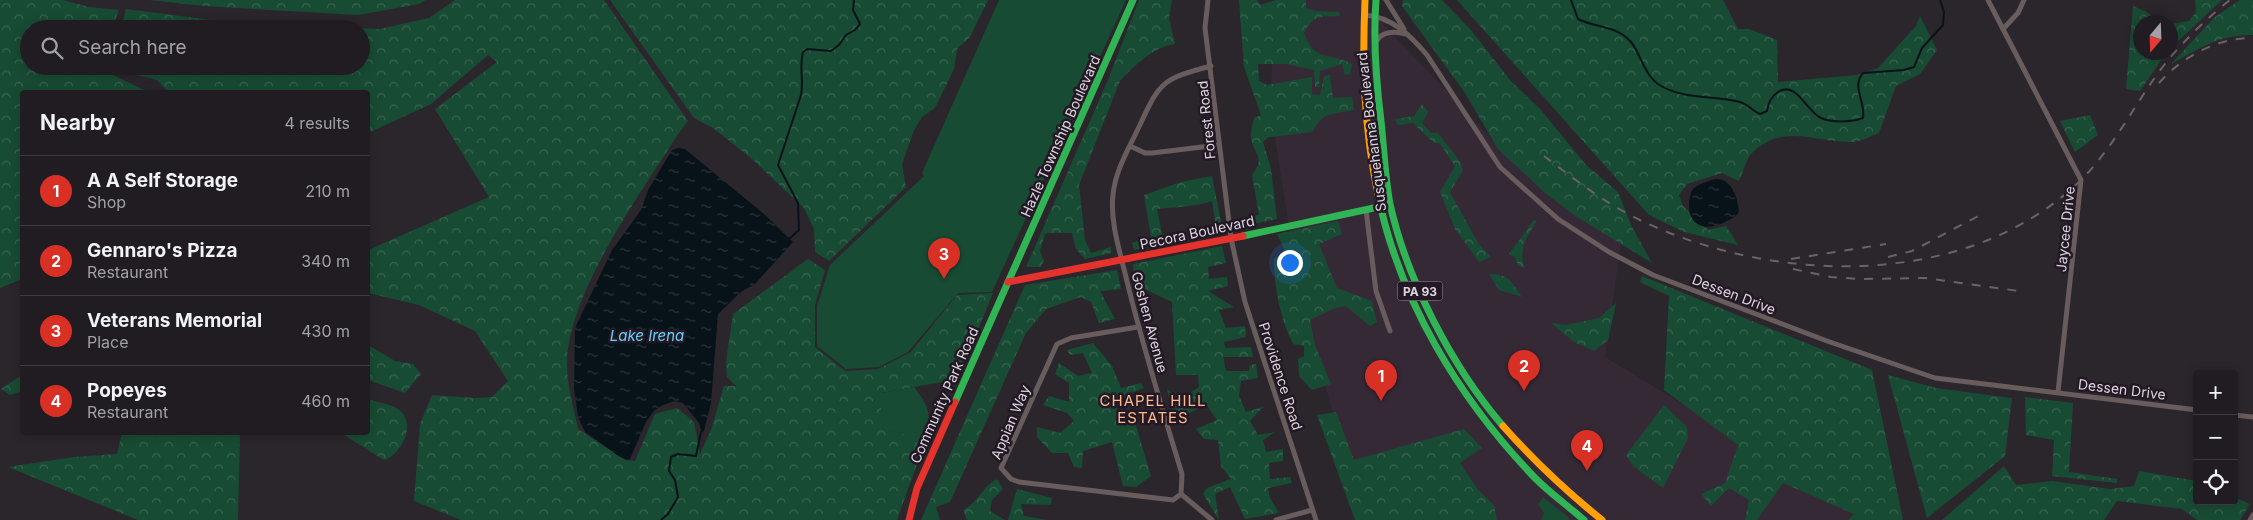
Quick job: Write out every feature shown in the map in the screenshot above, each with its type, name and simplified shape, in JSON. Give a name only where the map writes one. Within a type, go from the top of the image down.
[{"type":"main road","name":"Hazle Township Boulevard","points":[[1008,282],[1051,189],[1133,0]]},
{"type":"main road","name":"Susquehanna Boulevard","points":[[1366,0],[1363,88],[1381,206],[1397,262],[1434,344],[1462,391],[1501,441],[1533,477],[1584,520]]},
{"type":"main road","name":"Susquehanna Boulevard","points":[[1376,0],[1374,47],[1391,204],[1425,303],[1462,371],[1501,425],[1553,480],[1602,520]]},
{"type":"main road","name":"Pecora Boulevard","points":[[1008,282],[1122,261],[1391,204]]},
{"type":"main road","name":"Community Park Road","points":[[909,520],[917,488],[1008,282]]},
{"type":"street","name":"Forest Road","points":[[1208,0],[1205,28],[1231,238]]},
{"type":"street","points":[[1386,0],[1397,20],[1409,35]]},
{"type":"street","name":"Jaycee Drive","points":[[1988,0],[2081,180],[2058,392]]},
{"type":"street","points":[[2003,29],[2018,13],[2024,0]]},
{"type":"street","name":"Dessen Drive","points":[[1365,14],[1388,20],[1409,35],[1427,55],[1500,167],[1558,219],[1653,275],[1818,338],[1935,378],[2193,409]]},
{"type":"street","points":[[1374,47],[1378,38],[1384,34],[1394,31],[1409,35]]},
{"type":"street","name":"Goshen Avenue","points":[[1181,494],[1182,474],[1138,327],[1113,218],[1112,197],[1116,178],[1130,146],[1151,101],[1163,83],[1179,74],[1211,66]]},
{"type":"street","points":[[1130,146],[1145,153],[1152,153],[1219,145]]},
{"type":"street","points":[[1366,210],[1374,278],[1390,331]]},
{"type":"street","name":"Providence Road","points":[[1231,238],[1245,302],[1316,520]]},
{"type":"street","name":"Appian Way","points":[[1138,327],[1071,338],[1057,344],[1001,468],[1011,479],[1019,482],[1173,500],[1181,494]]},
{"type":"street","points":[[2238,415],[2253,417]]},
{"type":"street","points":[[1181,494],[1212,520]]},
{"type":"street","points":[[1276,520],[1312,510]]},
{"type":"street","points":[[2250,520],[2253,516]]},
{"type":"shaded area","points":[[1275,0],[1360,0],[1526,175],[1622,236],[1605,357],[1874,520],[1396,520],[1350,474],[1299,292],[1270,105]]},
{"type":"green space","points":[[0,0],[63,0],[89,7],[119,10],[115,20],[20,20],[20,75],[113,75],[144,90],[20,90],[20,280],[0,288]]},
{"type":"green space","points":[[149,0],[426,0],[419,4],[358,15],[204,6]]},
{"type":"green space","points":[[455,0],[604,0],[688,121],[645,185],[608,246],[579,308],[570,338],[567,373],[578,429],[626,460],[635,461],[655,414],[677,408],[694,422],[700,454],[711,430],[724,386],[736,386],[727,377],[726,362],[733,314],[808,259],[825,270],[815,305],[815,347],[845,371],[878,369],[911,352],[957,295],[993,293],[958,379],[881,393],[881,429],[926,439],[897,520],[461,520],[414,501],[420,424],[432,395],[475,398],[492,397],[508,381],[475,331],[419,305],[370,293],[370,249],[489,197],[435,109],[497,62],[488,55],[431,104],[370,132],[370,90],[166,90],[157,80],[137,75],[370,75],[370,29],[379,29],[429,18]]},
{"type":"green space","points":[[610,0],[988,0],[970,37],[957,49],[954,69],[935,108],[922,117],[914,130],[902,164],[906,187],[829,261],[815,252],[814,229],[804,208],[752,159],[713,128],[694,118]]},
{"type":"green space","points":[[999,0],[1126,0],[992,292],[958,293],[908,352],[879,367],[846,369],[817,346],[817,306],[830,265],[924,176],[922,173]]},
{"type":"green space","points":[[1139,0],[1172,0],[1169,18],[1175,44],[1152,53],[1138,63],[1120,81],[1079,185],[1085,240],[1091,253],[1111,247],[1111,253],[1085,259],[1076,249],[1072,233],[1048,233],[1045,234],[1040,251],[1044,261],[1040,267],[1026,267],[1108,80]]},
{"type":"green space","points":[[1239,0],[1257,0],[1260,5],[1276,0],[1306,0],[1306,8],[1316,11],[1339,12],[1340,16],[1323,17],[1311,22],[1304,33],[1308,42],[1318,53],[1352,64],[1350,74],[1345,75],[1342,64],[1320,71],[1319,87],[1315,87],[1314,70],[1286,64],[1258,64],[1259,81],[1267,85],[1312,77],[1312,94],[1320,95],[1324,76],[1330,75],[1333,98],[1352,97],[1354,110],[1335,113],[1325,117],[1320,120],[1313,132],[1269,137],[1263,142],[1271,169],[1277,219],[1244,226],[1240,219],[1259,215],[1252,175],[1259,160],[1252,143],[1251,131],[1254,118],[1261,115],[1244,67]]},
{"type":"green space","points":[[1403,0],[1442,0],[1471,30],[1510,80],[1541,110],[1586,165],[1618,192],[1632,227],[1652,263],[1574,215],[1544,192],[1498,149],[1465,93],[1402,6]]},
{"type":"green space","points":[[1457,0],[1723,0],[1738,29],[1749,29],[1777,40],[1778,82],[1857,75],[1878,68],[1916,26],[1920,16],[1937,50],[1920,74],[1896,86],[1879,133],[1854,142],[1801,136],[1776,138],[1764,144],[1750,155],[1739,181],[1722,173],[1687,184],[1679,195],[1683,206],[1708,230],[1726,226],[1738,245],[1684,232],[1649,215]]},
{"type":"green space","points":[[2195,0],[2222,0],[2178,41],[2178,23],[2189,21],[2196,12]]},
{"type":"green space","points":[[2240,0],[2253,0],[2253,35],[2241,35],[2220,40],[2200,48],[2171,64],[2175,60],[2178,60],[2178,57],[2215,17]]},
{"type":"green space","points":[[2133,6],[2151,15],[2133,15],[2133,60],[2161,60],[2140,91],[2126,89]]},
{"type":"green space","points":[[126,9],[211,20],[123,20]]},
{"type":"green space","points":[[1422,104],[1428,112],[1422,123],[1431,133],[1438,133],[1459,160],[1463,170],[1450,192],[1478,243],[1491,257],[1479,262],[1455,229],[1440,192],[1455,166],[1440,144],[1433,142],[1413,123],[1398,125],[1395,119],[1414,116]]},
{"type":"green space","points":[[2090,115],[2098,135],[2075,152],[2060,121]]},
{"type":"green space","points":[[1212,176],[1222,227],[1216,226],[1212,201],[1192,206],[1157,209],[1164,244],[1134,250],[1132,243],[1151,237],[1144,195],[1181,182]]},
{"type":"green space","points":[[1534,220],[1537,221],[1523,248],[1524,268],[1518,265],[1515,257],[1509,254]]},
{"type":"green space","points":[[1338,221],[1342,234],[1319,244],[1337,288],[1372,301],[1377,322],[1370,326],[1346,306],[1335,308],[1310,320],[1315,345],[1331,384],[1312,390],[1299,376],[1298,359],[1304,356],[1304,346],[1293,344],[1279,302],[1274,259],[1285,251],[1277,234]]},
{"type":"green space","points":[[1222,246],[1226,263],[1208,267],[1209,279],[1227,277],[1228,286],[1208,291],[1234,307],[1219,310],[1226,328],[1245,326],[1246,337],[1224,342],[1225,348],[1251,347],[1253,357],[1223,357],[1226,371],[1249,371],[1250,365],[1256,364],[1258,378],[1241,381],[1239,396],[1246,412],[1263,407],[1250,421],[1258,435],[1275,432],[1263,440],[1266,452],[1283,449],[1283,461],[1269,463],[1270,479],[1290,477],[1292,483],[1268,488],[1270,498],[1279,513],[1245,519],[1230,487],[1215,494],[1219,520],[1203,494],[1207,488],[1231,479],[1221,466],[1218,440],[1204,439],[1196,429],[1217,420],[1206,404],[1190,413],[1172,412],[1167,389],[1180,399],[1199,387],[1198,375],[1176,375],[1172,302],[1134,284],[1133,264]]},
{"type":"green space","points":[[1117,270],[1121,289],[1100,291],[1115,319],[1099,323],[1091,302],[1081,297],[1046,309],[1026,333],[950,502],[936,507],[940,520],[921,520],[1025,285]]},
{"type":"green space","points":[[1489,274],[1506,277],[1522,297],[1499,290]]},
{"type":"green space","points":[[1642,276],[1872,370],[1903,520],[1848,520],[1854,514],[1783,483],[1757,520],[1745,520],[1749,500],[1729,488],[1711,506],[1701,494],[1725,483],[1738,445],[1664,390],[1669,296],[1640,282]]},
{"type":"green space","points":[[1616,303],[1608,340],[1594,351],[1574,342],[1551,323],[1566,325],[1599,318]]},
{"type":"green space","points":[[1093,343],[1112,366],[1121,388],[1141,383],[1144,388],[1115,399],[1118,416],[1133,416],[1151,476],[1136,487],[1123,486],[1112,442],[1083,451],[1082,468],[1074,467],[1068,453],[1052,453],[1037,437],[1037,427],[1060,433],[1074,421],[1067,413],[1043,405],[1049,396],[1069,402],[1069,383],[1055,374],[1059,363],[1078,376],[1092,373],[1083,353],[1070,355],[1067,350]]},
{"type":"green space","points":[[370,346],[395,361],[413,364],[421,374],[405,393],[370,381]]},
{"type":"green space","points":[[1888,375],[1936,388],[2012,398],[2005,456],[1927,518]]},
{"type":"green space","points":[[20,376],[20,392],[10,395],[1,389]]},
{"type":"green space","points":[[914,387],[928,411],[926,439],[881,429],[881,393]]},
{"type":"green space","points":[[2025,397],[2073,403],[2069,472],[2117,479],[2117,483],[2052,476],[2054,440],[2026,435]]},
{"type":"green space","points":[[370,400],[395,407],[404,415],[407,422],[405,438],[401,445],[396,452],[384,460],[344,435],[370,435]]},
{"type":"green space","points":[[1664,405],[1687,427],[1688,438],[1663,488],[1634,467],[1626,455]]},
{"type":"green space","points":[[1336,412],[1354,460],[1464,429],[1482,448],[1460,463],[1479,491],[1494,505],[1497,520],[1355,520],[1317,415]]},
{"type":"green space","points":[[122,435],[240,435],[238,520],[138,520],[8,467],[74,457],[117,454]]},
{"type":"green space","points":[[2004,466],[2016,485],[2052,481],[2110,489],[2134,486],[2139,471],[2193,480],[2193,505],[2238,505],[2238,499],[2250,504],[2240,520],[2197,520],[2182,509],[2117,501],[2104,520],[1942,520]]},
{"type":"green space","points":[[997,479],[1003,489],[992,500],[990,511],[1005,520],[967,520],[963,510],[973,503]]},
{"type":"green space","points":[[1017,489],[1052,498],[1051,505],[1021,504],[1024,516],[1047,520],[1008,520]]},
{"type":"green space","points":[[1543,497],[1570,520],[1541,520],[1544,513],[1538,504]]},
{"type":"water","name":"Lake Irena","points":[[678,148],[685,149],[764,214],[793,242],[755,284],[741,292],[718,314],[711,403],[702,434],[699,423],[683,403],[675,401],[663,405],[654,411],[646,422],[630,459],[626,460],[585,432],[578,417],[574,389],[575,328],[612,250],[641,210],[648,190],[672,150]]},
{"type":"water","points":[[1715,179],[1730,185],[1737,201],[1739,212],[1734,217],[1716,226],[1699,225],[1691,217],[1689,211],[1690,196],[1695,187]]},
{"type":"waterway","points":[[789,239],[799,230],[798,203],[778,165],[801,95],[803,52],[807,49],[831,51],[839,45],[846,35],[855,30],[860,24],[853,10],[854,0]]},
{"type":"waterway","points":[[1571,0],[1578,19],[1619,32],[1625,36],[1631,42],[1651,77],[1661,86],[1680,93],[1740,102],[1760,114],[1767,111],[1773,96],[1784,89],[1790,90],[1796,93],[1816,115],[1831,121],[1863,118],[1863,106],[1858,83],[1863,73],[1904,70],[1914,67],[1922,48],[1943,25],[1944,12],[1940,0]]},
{"type":"waterway","points":[[661,520],[668,514],[678,497],[675,480],[669,471],[671,457],[678,454],[696,456],[701,432]]},
{"type":"railway","points":[[1544,156],[1627,214],[1693,241],[1750,257],[1809,265],[1869,266],[1927,258],[1983,242],[2035,216],[2081,180],[2116,137],[2168,60],[2198,28],[2230,0]]},
{"type":"railway","points":[[2159,83],[2178,65],[2202,50],[2227,41],[2253,38]]},
{"type":"railway","points":[[1888,257],[1912,251],[1984,213]]},
{"type":"railway","points":[[1791,259],[1886,244]]},
{"type":"railway","points":[[1793,269],[1831,277],[1860,279],[1925,278],[2019,291]]},
{"type":"traffic: fast","points":[[955,402],[1133,0]]},
{"type":"traffic: fast","points":[[1376,0],[1375,46],[1378,91],[1388,194],[1398,233],[1420,292],[1449,350],[1484,403],[1503,426]]},
{"type":"traffic: fast","points":[[1378,195],[1388,235],[1401,273],[1418,311],[1458,382],[1482,416],[1535,478],[1584,520]]},
{"type":"traffic: fast","points":[[1243,236],[1383,206]]},
{"type":"traffic: slow","points":[[1365,0],[1365,98],[1373,170],[1378,195]]},
{"type":"traffic: slow","points":[[1503,426],[1551,475],[1602,520]]},
{"type":"traffic: jam","points":[[1008,282],[1243,236]]},
{"type":"traffic: jam","points":[[909,520],[917,488],[955,402]]},
{"type":"place","name":"Veterans Memorial","points":[[944,279]]},
{"type":"place","name":"Gennaro's Pizza","points":[[1524,391]]},
{"type":"place","name":"A A Self Storage","points":[[1381,401]]},
{"type":"place","name":"Popeyes","points":[[1587,471]]},
{"type":"district","name":"CHAPEL HILL ESTATES","points":[[1153,408]]}]
